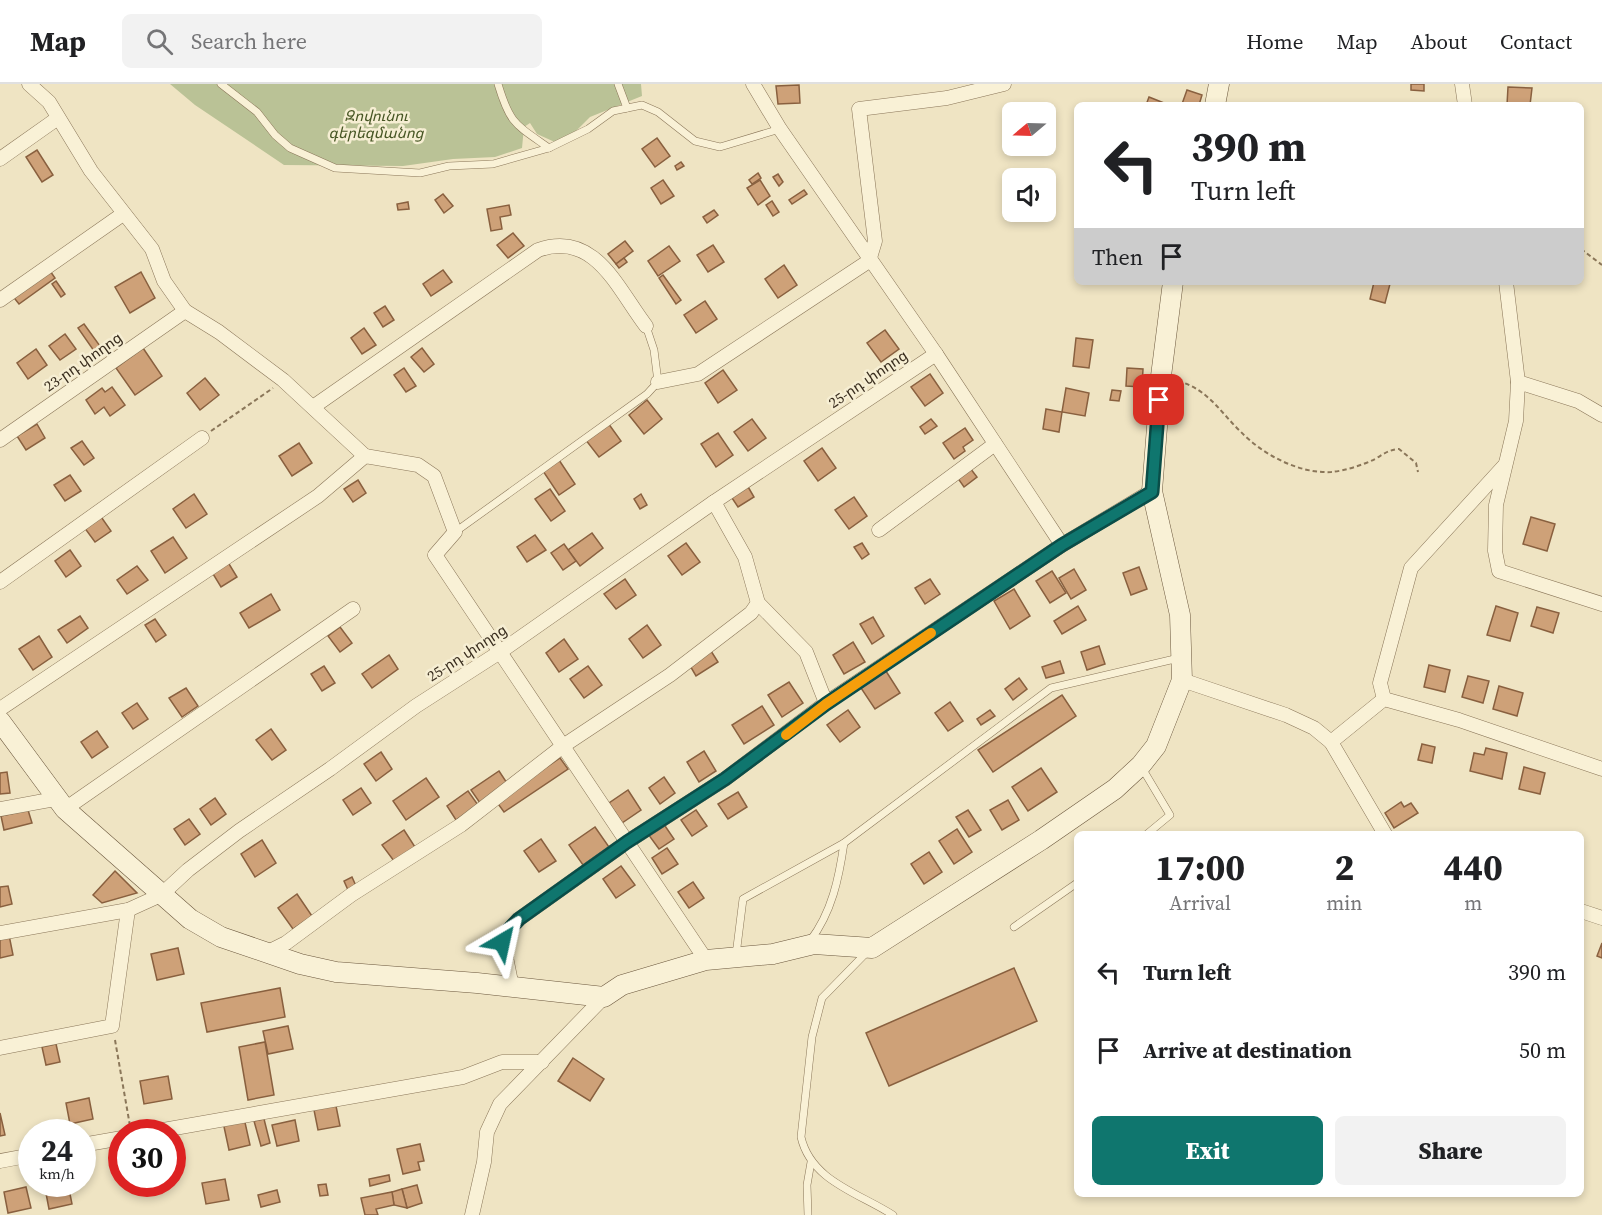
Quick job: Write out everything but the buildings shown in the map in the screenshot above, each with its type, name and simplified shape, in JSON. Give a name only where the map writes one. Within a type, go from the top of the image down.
[{"type":"street","points":[[29,84],[49,102],[91,171],[152,249],[164,281],[185,311],[219,332],[283,380],[364,456],[417,465],[435,476],[455,532],[435,555],[706,960]]},
{"type":"street","points":[[753,84],[780,129],[869,261],[936,354],[1062,545]]},
{"type":"street","points":[[658,382],[698,374],[869,261],[876,241],[859,109],[947,98],[1004,84]]},
{"type":"street","points":[[1216,102],[1219,84]]},
{"type":"street","points":[[1462,84],[1465,102]]},
{"type":"street","points":[[0,159],[58,118]]},
{"type":"street","points":[[0,300],[123,214]]},
{"type":"street","points":[[313,407],[538,250],[555,244],[578,248],[596,260],[615,280],[646,326]]},
{"type":"street","points":[[472,1215],[484,1162],[487,1132],[500,1104],[543,1062],[603,997],[622,985],[706,960],[773,954],[805,946],[873,948],[1041,840],[1115,789],[1141,765],[1156,746],[1182,680],[1180,615],[1152,492],[1161,376],[1173,285]]},
{"type":"street","points":[[1506,285],[1518,382],[1516,421],[1497,505],[1496,551],[1499,571],[1602,604]]},
{"type":"street","name":"23-րդ փողոց","points":[[0,440],[185,311]]},
{"type":"street","name":"25-րդ փողոց","points":[[0,933],[128,910],[161,895],[188,870],[266,811],[330,769],[416,706],[500,652],[714,502],[936,354]]},
{"type":"street","points":[[1518,382],[1578,401],[1602,415]]},
{"type":"street","points":[[0,582],[202,438]]},
{"type":"street","points":[[879,530],[995,444]]},
{"type":"street","points":[[0,709],[318,496],[364,456]]},
{"type":"street","points":[[1384,699],[1380,683],[1410,568],[1505,465]]},
{"type":"street","points":[[512,987],[502,937],[519,919],[627,842],[725,779],[826,704],[1062,545],[1152,492]]},
{"type":"street","points":[[714,502],[745,557],[758,603],[806,652],[826,704]]},
{"type":"street","points":[[266,953],[286,943],[351,896],[461,825],[563,746],[670,675],[751,613],[758,603]]},
{"type":"street","points":[[0,809],[60,804],[353,609]]},
{"type":"street","points":[[1182,680],[1286,715],[1314,728],[1331,742],[1383,831]]},
{"type":"street","points":[[1331,742],[1384,699]]},
{"type":"street","points":[[1384,699],[1459,720],[1602,769]]},
{"type":"street","points":[[0,721],[60,804],[190,919],[221,937],[266,953],[336,972],[603,997]]},
{"type":"street","points":[[0,1048],[112,1026],[128,910]]},
{"type":"street","points":[[1584,912],[1602,918]]},
{"type":"street","points":[[186,1126],[463,1077],[502,1062],[543,1062]]},
{"type":"street","points":[[0,1161],[18,1158]]},
{"type":"lane","points":[[221,84],[257,112],[275,135],[290,148],[335,168],[420,173],[449,166],[493,164],[549,148],[588,129],[614,111],[642,105],[658,112],[695,141],[720,147],[780,129]]},
{"type":"lane","points":[[498,84],[507,114],[512,121],[549,148]]},
{"type":"lane","points":[[618,84],[627,108]]},
{"type":"lane","points":[[455,532],[647,394],[658,382],[654,350],[646,326]]},
{"type":"lane","points":[[735,957],[743,899],[844,843],[1052,688],[1182,658]]},
{"type":"lane","points":[[1141,765],[1170,815],[1151,831]]},
{"type":"lane","points":[[805,946],[823,923],[839,879],[844,843]]},
{"type":"lane","points":[[1014,927],[1074,885]]},
{"type":"lane","points":[[873,948],[822,998],[812,1037],[803,1102],[801,1137],[804,1151],[821,1174],[893,1215]]},
{"type":"lane","points":[[808,1215],[807,1185],[811,1162]]},
{"type":"path","points":[[1584,251],[1602,265]]},
{"type":"path","points":[[1161,376],[1199,389],[1220,407],[1241,433],[1262,450],[1298,468],[1330,472],[1373,460],[1388,450],[1399,449],[1416,463],[1418,472]]},
{"type":"path","points":[[202,438],[283,380]]},
{"type":"path","points":[[112,1026],[129,1119]]},
{"type":"green space","name":"Զովունու գերեզմանոց","points":[[170,84],[641,84],[642,96],[590,117],[572,135],[557,143],[537,134],[530,123],[524,127],[522,148],[495,157],[453,159],[403,166],[284,165],[195,105]]},
{"type":"slow traffic","points":[[786,735],[826,704],[931,633]]},
{"type":"route","points":[[502,942],[502,937],[519,919],[627,842],[725,779],[826,704],[1062,545],[1152,492],[1159,400]]}]
